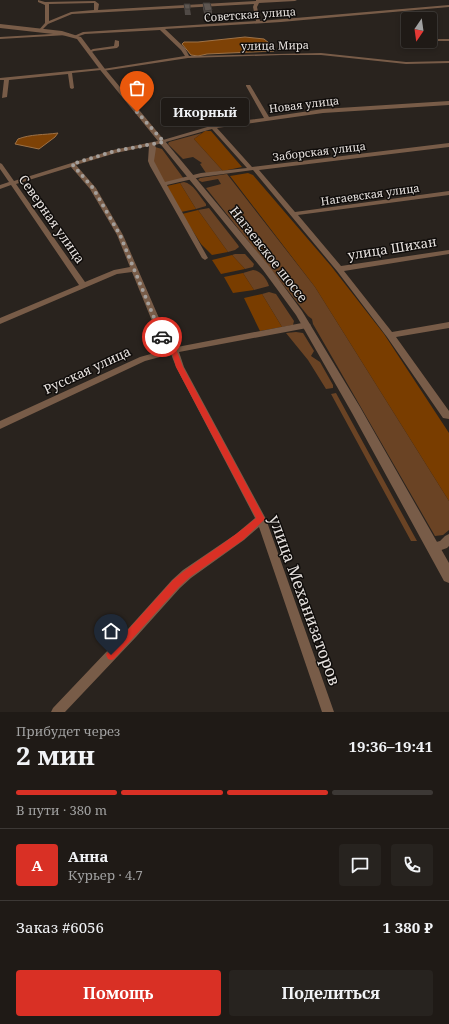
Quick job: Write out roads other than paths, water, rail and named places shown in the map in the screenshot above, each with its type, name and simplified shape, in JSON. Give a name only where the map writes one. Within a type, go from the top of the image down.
[{"type":"street","points":[[40,31],[48,23],[71,13],[295,0]]},
{"type":"street","points":[[39,1],[46,3],[95,2],[97,4],[96,11]]},
{"type":"street","points":[[258,1],[255,7],[258,22]]},
{"type":"street","points":[[46,3],[48,4],[48,23]]},
{"type":"street","name":"Советская улица","points":[[76,36],[85,33],[258,22],[449,6]]},
{"type":"street","points":[[0,26],[76,36]]},
{"type":"street","points":[[161,28],[183,49],[188,58]]},
{"type":"street","points":[[18,37],[23,29]]},
{"type":"street","points":[[0,38],[67,34]]},
{"type":"street","name":"Нагаевское шоссе","points":[[76,36],[102,70],[164,142],[266,268],[306,325],[449,576]]},
{"type":"street","points":[[437,40],[449,40]]},
{"type":"street","points":[[89,52],[93,50],[115,48],[117,46],[117,41]]},
{"type":"street","name":"улица Мира","points":[[0,79],[102,70],[188,58],[299,54],[326,55],[406,64],[449,62]]},
{"type":"street","points":[[70,73],[72,88]]},
{"type":"street","points":[[4,97],[7,78]]},
{"type":"street","points":[[248,86],[267,118]]},
{"type":"street","name":"Новая улица","points":[[0,188],[115,151],[164,142],[213,127],[267,118],[337,110],[449,103]]},
{"type":"street","points":[[213,127],[294,214],[339,268],[390,335],[446,415],[449,415]]},
{"type":"street","points":[[151,144],[153,148],[151,161],[205,258]]},
{"type":"street","name":"Заборская улица","points":[[163,184],[201,175],[449,145]]},
{"type":"street","name":"улица Механизаторов","points":[[72,164],[93,188],[120,235],[163,338],[172,351],[261,519],[328,712]]},
{"type":"street","name":"Северная улица","points":[[0,165],[84,286]]},
{"type":"street","name":"Нагаевская улица","points":[[294,214],[449,193]]},
{"type":"street","name":"улица Шихан","points":[[339,268],[449,252]]},
{"type":"street","points":[[0,321],[116,272],[134,269]]},
{"type":"street","name":"Русская улица","points":[[0,425],[143,359],[172,351],[306,325]]},
{"type":"street","points":[[390,335],[449,326]]},
{"type":"street","points":[[57,712],[176,584],[187,574],[240,537],[261,519]]},
{"type":"street","points":[[433,548],[443,545],[449,539]]},
{"type":"place","name":"Икорный","points":[[137,112]]}]
